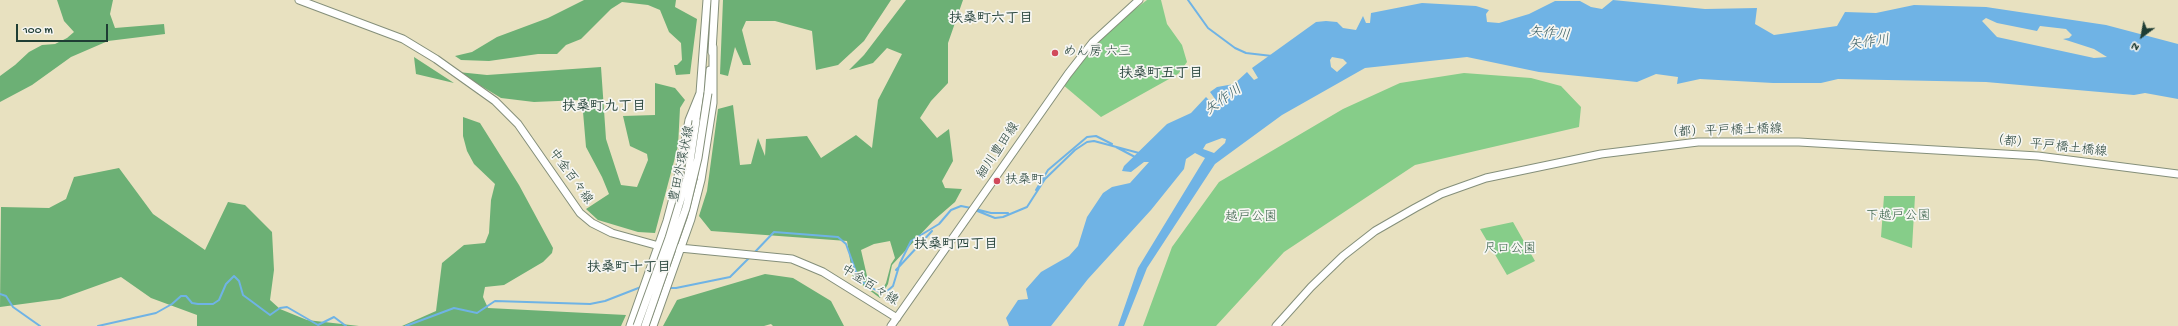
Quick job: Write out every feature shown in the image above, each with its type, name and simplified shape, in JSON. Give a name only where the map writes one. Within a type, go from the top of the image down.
[{"type":"street","name":"中金百々線","points":[[299,0],[403,39],[436,59],[507,111],[518,124],[580,213],[592,223],[612,233],[659,246],[792,259],[823,272],[897,318]]},
{"type":"street","name":"豊田外環状線","points":[[645,326],[686,208],[698,158],[704,93],[707,0]]},
{"type":"street","name":"豊田外環状線","points":[[637,326],[670,238],[688,175],[696,120],[704,93],[713,47],[715,0]]},
{"type":"street","name":"細川豊田線","points":[[891,326],[1072,68],[1094,42],[1139,0]]},
{"type":"street","points":[[653,326],[682,249],[701,180],[709,135],[714,75],[713,47]]},
{"type":"street","points":[[630,326],[659,246],[676,187],[689,120],[704,93]]},
{"type":"street","name":"（都）平戸橋土橋線","points":[[1276,326],[1311,287],[1343,256],[1375,231],[1422,204],[1441,194],[1486,178],[1601,154],[1698,142],[1799,142],[2038,156],[2178,174]]},
{"type":"green space","points":[[57,0],[113,0],[110,14],[115,28],[164,24],[165,34],[108,41],[71,57],[32,85],[0,102],[0,76],[29,52],[42,45],[55,44],[67,38],[74,32],[64,21]]},
{"type":"green space","points":[[584,0],[676,0],[675,7],[697,19],[690,74],[676,75],[674,65],[677,65],[682,60],[681,43],[669,32],[660,10],[648,5],[622,2],[611,9],[581,39],[566,45],[557,54],[538,54],[489,61],[461,60],[455,56],[472,52],[497,37],[548,18]]},
{"type":"green space","points":[[723,0],[891,0],[864,41],[838,65],[816,70],[812,31],[775,21],[746,21],[742,30],[751,65],[743,65],[735,47],[728,76],[720,74]]},
{"type":"green space","points":[[906,0],[963,0],[948,43],[948,83],[931,101],[920,118],[937,138],[949,129],[953,161],[942,181],[945,188],[962,189],[955,202],[933,221],[892,265],[888,284],[880,298],[853,278],[847,241],[711,231],[699,216],[707,191],[718,109],[733,105],[740,165],[751,164],[758,138],[765,156],[766,139],[807,136],[821,158],[856,135],[872,148],[878,100],[902,54],[887,48],[873,63],[849,70],[864,55]],"holes":[[[890,241],[895,258],[891,264],[886,283],[879,295],[870,289],[861,250],[874,244]]]},
{"type":"green space","points":[[1147,0],[1161,0],[1167,24],[1182,45],[1187,62],[1178,74],[1101,117],[1062,84],[1096,44],[1127,15]]},
{"type":"green space","points":[[414,57],[454,83],[416,74]]},
{"type":"green space","points":[[601,67],[606,139],[621,185],[637,187],[648,160],[647,154],[630,146],[623,116],[655,115],[655,83],[675,88],[685,100],[680,108],[678,146],[655,233],[638,232],[598,220],[586,209],[609,194],[586,147],[582,100],[534,102],[501,98],[458,72],[487,75]]},
{"type":"green space","name":"越戸公園","points":[[1464,73],[1531,78],[1561,86],[1581,107],[1579,127],[1415,165],[1284,252],[1216,326],[1143,326],[1172,247],[1219,182],[1343,109],[1400,83]]},
{"type":"green space","points":[[463,117],[480,123],[519,185],[553,248],[552,253],[543,262],[504,285],[485,287],[483,297],[488,308],[626,315],[621,326],[402,326],[436,311],[442,263],[464,245],[485,243],[489,233],[491,200],[495,184],[474,164],[467,151],[463,136]]},
{"type":"green space","points":[[119,168],[153,214],[205,250],[228,202],[245,205],[272,232],[274,270],[270,300],[280,309],[307,320],[359,326],[197,326],[197,315],[151,298],[121,277],[60,299],[0,307],[1,207],[49,208],[66,199],[74,177]]},
{"type":"green space","name":"下越戸公園","points":[[1884,196],[1915,196],[1912,248],[1881,237]]},
{"type":"green space","name":"尺口公園","points":[[1513,222],[1535,261],[1507,275],[1480,229]]},
{"type":"green space","points":[[765,274],[793,278],[831,301],[844,326],[773,326],[771,324],[764,326],[663,326],[677,300]]},
{"type":"water","name":"矢作川","points":[[1613,0],[1705,9],[1757,8],[1755,24],[1774,35],[1837,26],[1845,12],[1876,13],[1914,5],[1986,7],[2106,25],[2178,44],[2178,99],[2145,93],[2134,95],[1986,82],[1838,79],[1821,83],[1773,83],[1700,79],[1677,84],[1678,77],[1656,74],[1637,82],[1539,72],[1467,57],[1365,68],[1282,115],[1215,164],[1147,268],[1124,326],[1118,326],[1138,268],[1205,158],[1195,153],[1186,159],[1184,169],[1151,210],[1088,279],[1051,326],[1009,326],[1006,318],[1018,300],[1028,299],[1026,289],[1041,272],[1069,256],[1078,246],[1087,217],[1103,193],[1112,187],[1130,183],[1149,162],[1144,162],[1131,172],[1122,171],[1124,166],[1167,124],[1191,113],[1206,97],[1215,106],[1218,103],[1210,92],[1217,87],[1234,84],[1247,72],[1254,80],[1258,78],[1252,68],[1316,22],[1337,22],[1343,28],[1356,30],[1363,16],[1366,23],[1370,23],[1371,13],[1422,3],[1476,6],[1489,10],[1486,14],[1487,22],[1499,23],[1529,14],[1555,1],[1580,1],[1591,7],[1602,9]],"holes":[[[1986,18],[1997,23],[2037,31],[2040,26],[2066,29],[2072,35],[2069,38],[2063,39],[2094,49],[2107,57],[2094,58],[1997,37],[1982,21]],[[1332,57],[1343,59],[1347,63],[1337,72],[1331,67],[1330,60]],[[1222,138],[1226,139],[1225,143],[1214,153],[1203,149],[1206,144]]]},
{"type":"waterway","points":[[1188,0],[1208,28],[1235,48],[1246,53],[1272,56]]},
{"type":"waterway","points":[[1036,190],[1048,170],[1087,137],[1096,136],[1112,144]]},
{"type":"waterway","points":[[975,210],[995,218],[1003,217],[1027,207],[1045,179],[1075,150],[1087,142],[1094,141],[1139,153]]},
{"type":"waterway","points":[[1116,147],[1135,157]]},
{"type":"waterway","points":[[754,253],[774,232],[838,237],[846,244],[859,280],[881,293],[886,292],[893,286],[900,263],[911,241],[939,224],[951,210],[961,206],[971,208]]},
{"type":"waterway","points":[[975,209],[991,213],[1008,213]]},
{"type":"waterway","points":[[896,270],[932,231]]},
{"type":"waterway","points":[[659,288],[676,288],[730,277],[750,257]]},
{"type":"waterway","points":[[98,326],[156,313],[172,304],[181,296],[186,296],[192,303],[213,304],[219,300],[226,284],[234,276],[239,281],[243,295],[270,315],[280,308],[287,307],[318,325],[334,317],[346,326]]},
{"type":"waterway","points":[[406,326],[454,308],[477,313],[495,301],[590,304],[605,301],[641,287]]},
{"type":"waterway","points":[[0,294],[6,296],[13,307],[40,326]]},
{"type":"place","name":"めん房 六三","points":[[1055,53]]},
{"type":"place","name":"扶桑町","points":[[997,181]]},
{"type":"district","name":"扶桑町六丁目","points":[[991,20]]},
{"type":"district","name":"扶桑町五丁目","points":[[1161,75]]},
{"type":"district","name":"扶桑町九丁目","points":[[604,108]]},
{"type":"district","name":"扶桑町四丁目","points":[[956,246]]},
{"type":"district","name":"扶桑町十丁目","points":[[629,269]]}]
